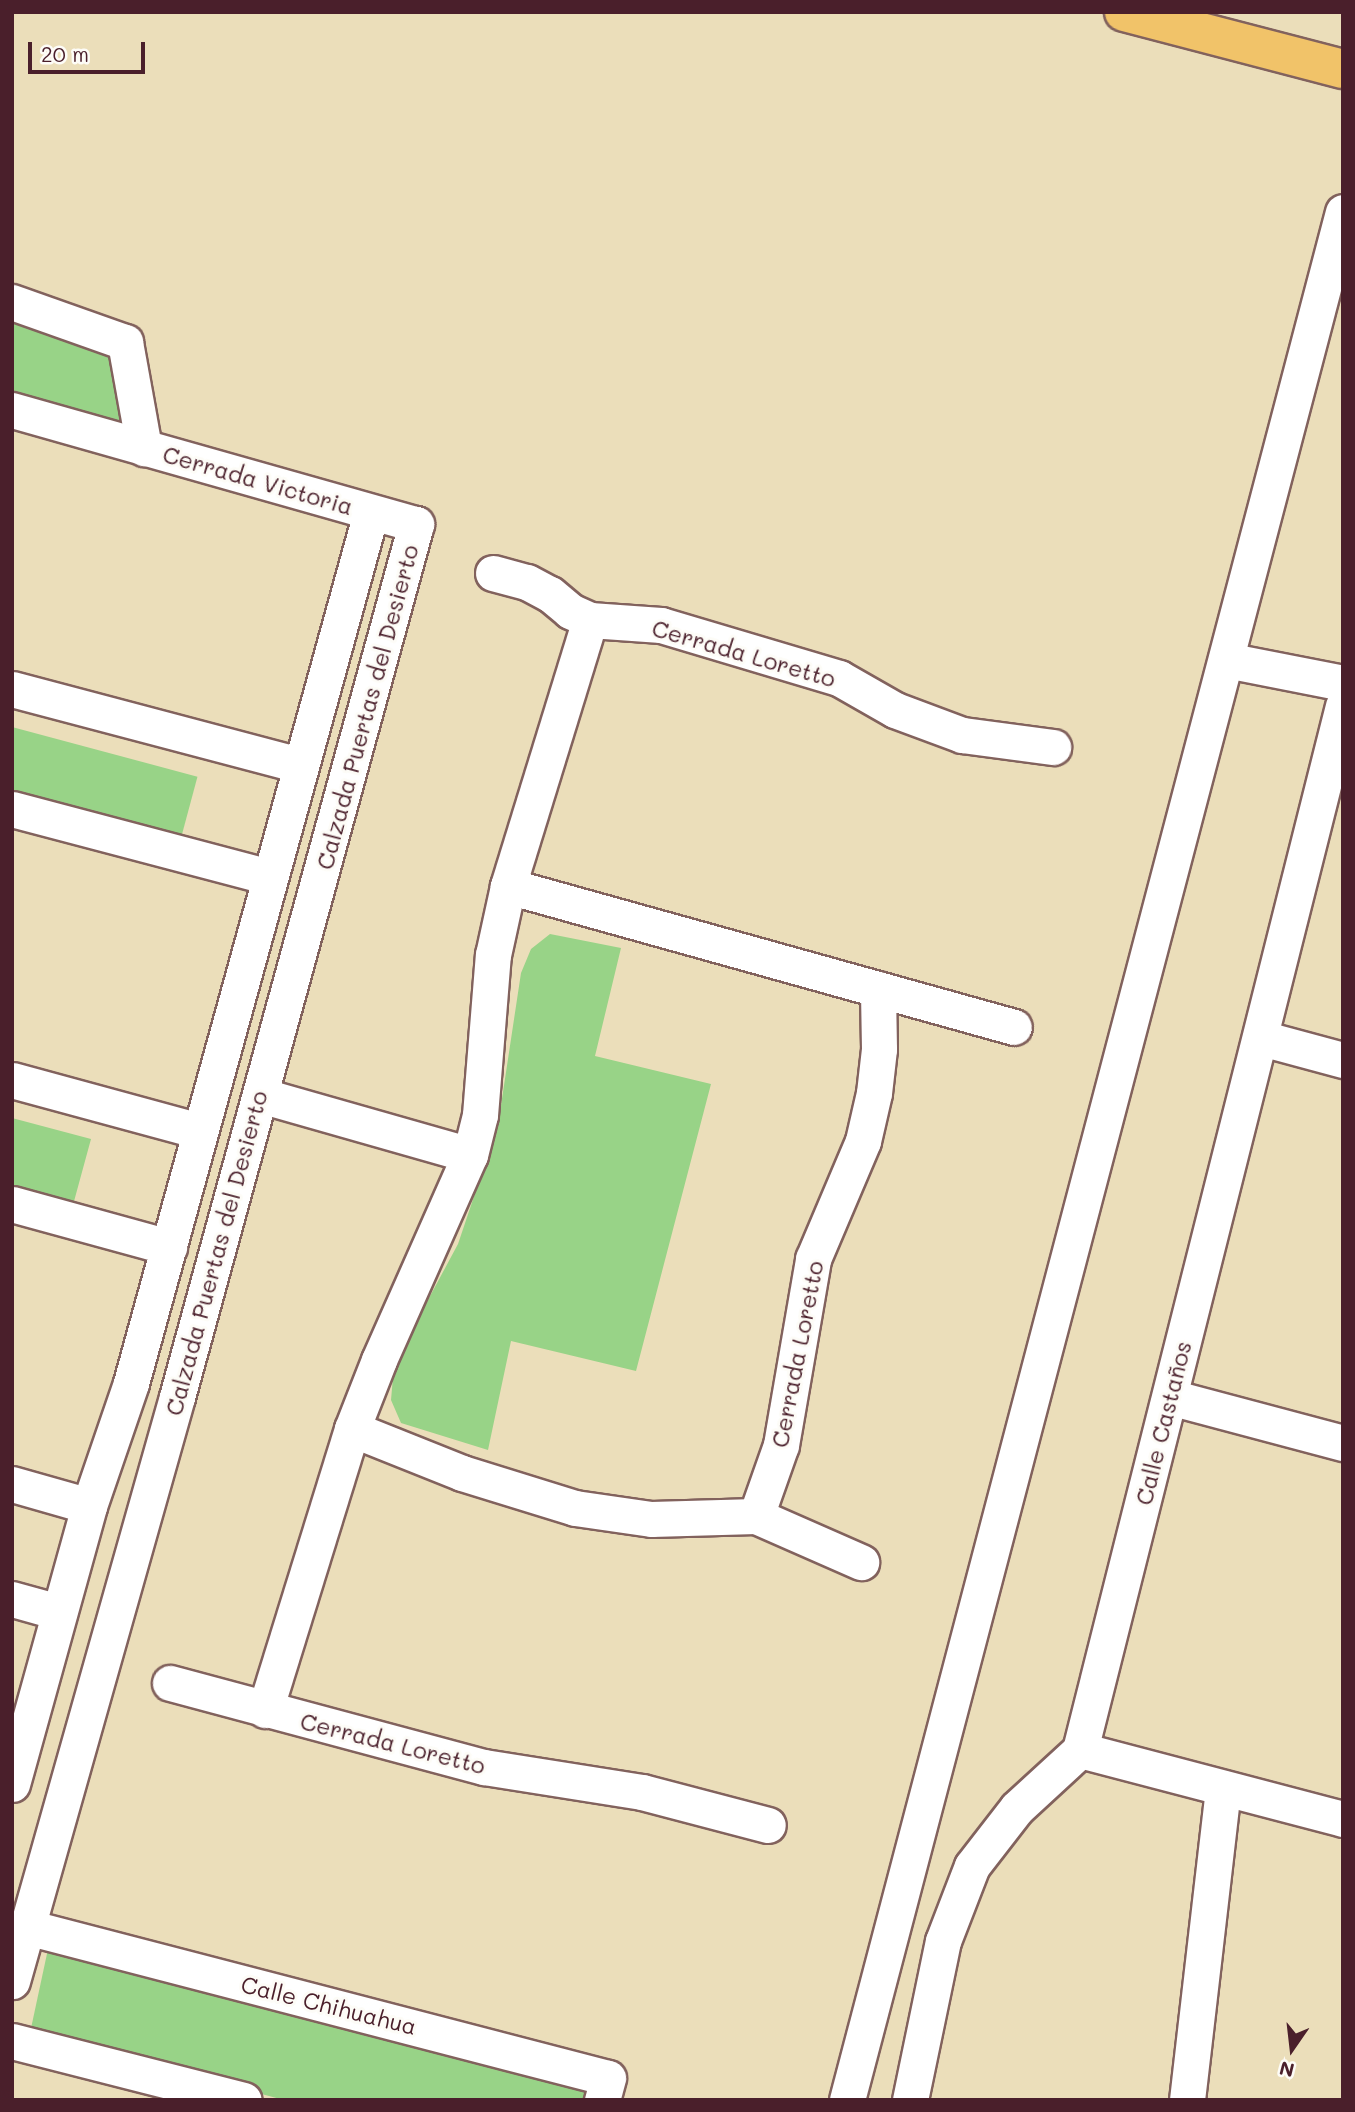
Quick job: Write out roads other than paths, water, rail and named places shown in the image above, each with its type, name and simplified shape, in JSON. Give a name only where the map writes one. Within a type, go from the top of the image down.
[{"type":"highway","points":[[1124,12],[1343,69]]},
{"type":"street","points":[[847,2100],[1226,660],[1329,318],[1343,212]]},
{"type":"street","name":"Cerrada Victoria","points":[[12,302],[125,342],[144,448]]},
{"type":"street","name":"Cerrada Victoria","points":[[12,410],[416,524]]},
{"type":"street","name":"Calzada Puertas del Desierto","points":[[12,1784],[89,1506],[131,1383],[299,765],[371,512]]},
{"type":"street","name":"Calzada Puertas del Desierto","points":[[12,1981],[281,1022],[416,524]]},
{"type":"street","name":"Cerrada Loretto","points":[[493,573],[527,582],[550,594],[570,611],[590,620],[661,625],[839,678],[895,710],[962,735],[1054,747]]},
{"type":"street","points":[[265,1710],[352,1429],[379,1360],[470,1155],[480,1115],[493,955],[508,886],[590,620]]},
{"type":"street","points":[[1226,660],[1343,683]]},
{"type":"street","points":[[330,661],[377,673]]},
{"type":"street","points":[[12,689],[299,765]]},
{"type":"street","name":"Calle Castaños","points":[[1080,1750],[1343,706]]},
{"type":"street","points":[[12,809],[269,877]]},
{"type":"street","points":[[508,886],[1014,1027]]},
{"type":"street","name":"Cerrada Loretto","points":[[756,1517],[781,1445],[813,1259],[863,1141],[874,1093],[879,1049],[878,989]]},
{"type":"street","points":[[233,1009],[281,1022]]},
{"type":"street","points":[[1261,1038],[1343,1060]]},
{"type":"street","points":[[12,1080],[200,1131]]},
{"type":"street","points":[[260,1095],[470,1155]]},
{"type":"street","points":[[12,1204],[169,1247]]},
{"type":"street","points":[[131,1383],[177,1397]]},
{"type":"street","points":[[1170,1397],[1343,1443]]},
{"type":"street","points":[[352,1429],[462,1473],[575,1508],[651,1519],[756,1517],[861,1562]]},
{"type":"street","points":[[12,1484],[89,1506]]},
{"type":"street","points":[[12,1599],[59,1612]]},
{"type":"street","name":"Cerrada Loretto","points":[[170,1683],[484,1767],[642,1792],[768,1825]]},
{"type":"street","points":[[25,1737],[76,1752]]},
{"type":"street","points":[[910,2100],[943,1941],[972,1867],[1017,1808],[1080,1750],[1343,1819]]},
{"type":"street","points":[[1187,2100],[1223,1788]]},
{"type":"street","name":"Calle Chihuahua","points":[[27,1927],[608,2078],[602,2100]]},
{"type":"street","points":[[12,2041],[244,2100]]}]
